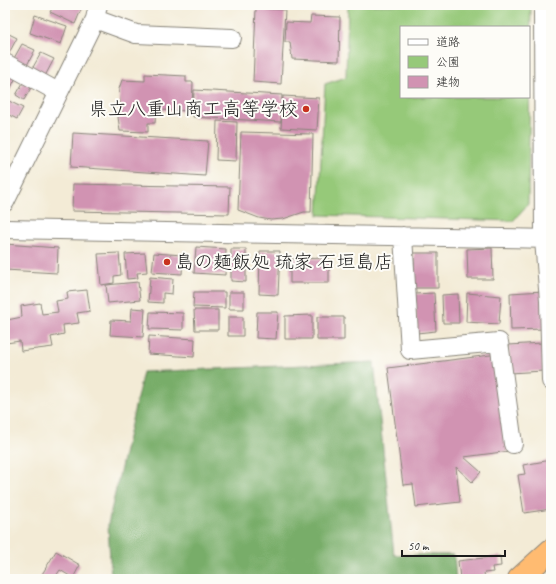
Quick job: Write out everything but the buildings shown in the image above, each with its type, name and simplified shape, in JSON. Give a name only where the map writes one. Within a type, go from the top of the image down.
[{"type":"highway","points":[[519,579],[551,550]]},
{"type":"street","points":[[543,5],[551,381]]},
{"type":"street","points":[[5,202],[96,12],[136,34],[232,38]]},
{"type":"street","points":[[5,63],[58,92]]},
{"type":"street","points":[[5,229],[93,232],[403,236],[548,240]]},
{"type":"street","points":[[403,236],[410,350],[499,342],[513,444]]},
{"type":"green space","points":[[348,5],[531,5],[530,71],[530,26],[400,26],[400,98],[530,98],[528,204],[513,221],[318,215],[325,84],[346,77]]},
{"type":"green space","points":[[374,362],[394,555],[454,555],[456,579],[347,579],[343,576],[337,579],[111,579],[108,524],[143,372]]},
{"type":"place","name":"県立八重山商工高等学校","points":[[306,109]]},
{"type":"place","name":"島の麺飯処 琉家 石垣島店","points":[[167,262]]}]
